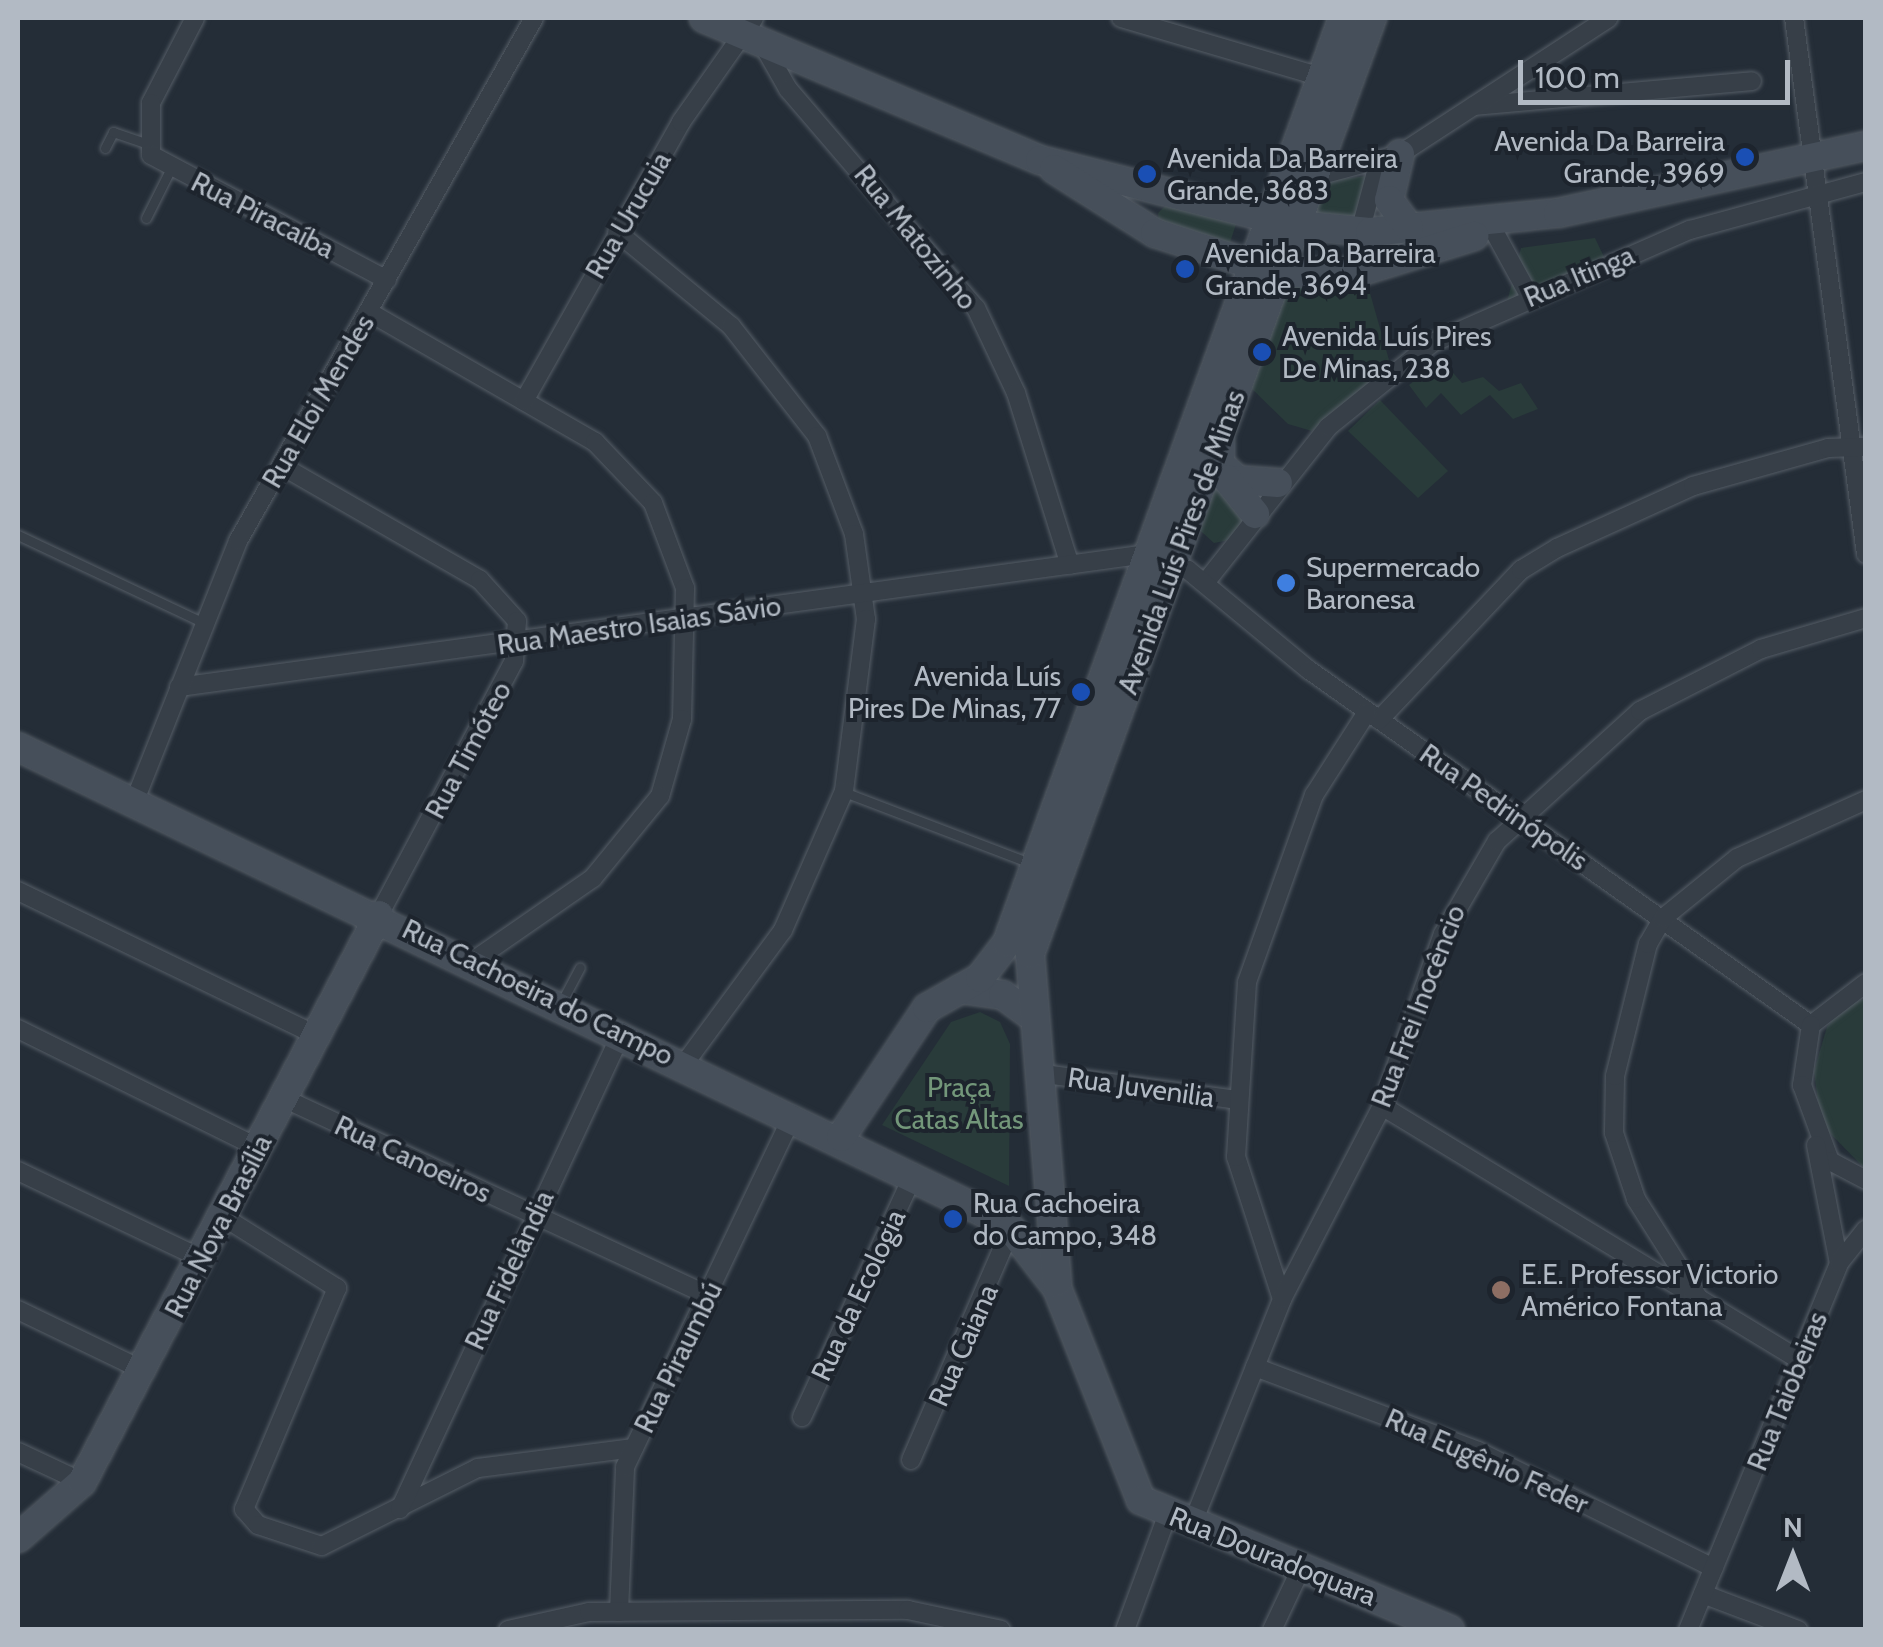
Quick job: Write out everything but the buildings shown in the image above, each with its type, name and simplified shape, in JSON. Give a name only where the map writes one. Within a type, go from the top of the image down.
[{"type":"main road","points":[[704,18],[753,32],[1040,160],[1154,233],[1265,270],[1339,276],[1558,213],[1866,146]]},
{"type":"main road","name":"Avenida Luís Pires de Minas","points":[[1029,1014],[1030,954],[1157,570],[1282,222],[1321,77],[1343,18]]},
{"type":"main road","name":"Avenida Luís Pires de Minas","points":[[1282,222],[1314,176],[1372,18]]},
{"type":"main road","points":[[1040,160],[1282,222],[1360,232],[1558,213]]},
{"type":"main road","points":[[1390,160],[1389,200],[1408,228]]},
{"type":"main road","points":[[1154,233],[1156,203],[1177,194]]},
{"type":"main road","points":[[1339,276],[1360,259],[1360,232]]},
{"type":"main road","name":"Avenida Luís Pires de Minas","points":[[960,989],[1001,956],[1157,570],[1206,475],[1221,435],[1265,270]]},
{"type":"main road","points":[[1221,435],[1220,464],[1238,480],[1278,483]]},
{"type":"main road","points":[[1206,475],[1234,484],[1255,514]]},
{"type":"main road","name":"Rua Cachoeira do Campo","points":[[18,747],[380,915],[841,1137],[1011,1230]]},
{"type":"main road","name":"Rua Nova Brasília","points":[[25,1532],[82,1482],[145,1371],[380,915]]},
{"type":"main road","points":[[841,1137],[927,1008],[960,989],[1003,995],[1029,1014],[1045,1074],[1046,1200],[1011,1230]]},
{"type":"main road","name":"Rua Douradoquara","points":[[1046,1200],[1057,1288],[1135,1490],[1180,1518],[1303,1564],[1401,1620],[1450,1630]]},
{"type":"main road","name":"Rua Douradoquara","points":[[1011,1230],[1057,1288]]},
{"type":"street","points":[[145,143],[151,103],[196,18]]},
{"type":"street","name":"Rua Eloi Mendes","points":[[135,800],[204,623],[282,466],[534,18]]},
{"type":"street","points":[[1120,18],[1321,77]]},
{"type":"street","points":[[1314,176],[1390,160],[1609,18]]},
{"type":"street","points":[[1794,18],[1858,447],[1866,554]]},
{"type":"street","name":"Rua Urucuia","points":[[524,401],[617,232],[753,32]]},
{"type":"street","name":"Rua Matozinho","points":[[753,32],[788,89],[976,308],[1016,393],[1070,565]]},
{"type":"street","points":[[1468,106],[1752,80]]},
{"type":"street","name":"Rua Piracaíba","points":[[145,143],[170,168],[387,280]]},
{"type":"street","points":[[1360,232],[1390,160]]},
{"type":"street","name":"Rua Itinga","points":[[1204,582],[1278,483],[1432,343],[1690,230],[1866,182]]},
{"type":"street","points":[[617,232],[731,326],[786,390],[834,476],[863,593],[862,693],[844,792],[784,930],[685,1063]]},
{"type":"street","points":[[1495,233],[1530,297]]},
{"type":"street","points":[[369,312],[524,401],[633,476],[678,549],[686,618],[682,719],[660,796],[593,878],[473,961]]},
{"type":"street","points":[[1282,1299],[1245,1206],[1236,1100],[1260,931],[1314,795],[1373,716],[1521,570],[1557,548],[1692,486],[1858,447]]},
{"type":"street","points":[[282,466],[501,596],[518,642]]},
{"type":"street","name":"Rua Maestro Isaias Sávio","points":[[179,687],[1070,565],[1100,563],[1157,570]]},
{"type":"street","points":[[1157,570],[1204,582]]},
{"type":"street","name":"Rua Pedrinópolis","points":[[1157,570],[1204,582],[1373,716],[1811,1025]]},
{"type":"street","name":"Rua Frei Inocêncio","points":[[1125,1630],[1255,1367],[1282,1299],[1382,1106],[1462,893],[1522,818],[1640,710],[1761,649],[1866,618]]},
{"type":"street","name":"Rua Timóteo","points":[[380,915],[518,642]]},
{"type":"street","points":[[1701,1302],[1636,1199],[1614,1133],[1615,1076],[1663,918],[1770,835],[1866,800]]},
{"type":"street","points":[[18,890],[316,1035]]},
{"type":"street","points":[[1840,1263],[1802,1085],[1811,1025],[1866,982]]},
{"type":"street","points":[[18,1029],[257,1148]]},
{"type":"street","name":"Rua Fidelândia","points":[[400,1509],[622,1032]]},
{"type":"street","name":"Rua Juvenilia","points":[[1045,1074],[1236,1100]]},
{"type":"street","name":"Rua Canoeiros","points":[[283,1098],[707,1295]]},
{"type":"street","points":[[1382,1106],[1800,1360]]},
{"type":"street","name":"Rua Piraumbú","points":[[619,1612],[618,1507],[634,1448],[793,1115]]},
{"type":"street","points":[[1816,1139],[1830,1161],[1866,1180]]},
{"type":"street","points":[[18,1171],[200,1258]]},
{"type":"street","name":"Rua da Ecologia","points":[[802,1417],[914,1174]]},
{"type":"street","points":[[222,1216],[337,1288],[245,1515],[288,1540],[322,1546],[502,1461],[634,1448]]},
{"type":"street","name":"Rua Taiobeiras","points":[[1688,1630],[1840,1263],[1866,1229]]},
{"type":"street","name":"Rua Caiana","points":[[911,1460],[1011,1230]]},
{"type":"street","points":[[18,1310],[145,1371]]},
{"type":"street","name":"Rua Eugênio Feder","points":[[1255,1367],[1478,1451],[1714,1568]]},
{"type":"street","points":[[18,1452],[82,1482]]},
{"type":"street","points":[[1272,1630],[1303,1564]]},
{"type":"street","points":[[1703,1594],[1798,1630]]},
{"type":"street","points":[[508,1630],[562,1614],[908,1610],[1001,1630]]},
{"type":"lane","points":[[105,148],[113,132],[145,143]]},
{"type":"lane","points":[[146,218],[170,168]]},
{"type":"lane","points":[[18,535],[204,623]]},
{"type":"lane","points":[[844,792],[1036,866]]},
{"type":"lane","points":[[562,1004],[580,968]]},
{"type":"green space","points":[[1368,176],[1352,226],[1307,220],[1320,181]]},
{"type":"green space","points":[[1171,200],[1239,214],[1226,256],[1160,232],[1158,213]]},
{"type":"green space","points":[[1595,238],[1605,259],[1507,302],[1521,248]]},
{"type":"green space","points":[[1285,283],[1368,286],[1391,367],[1312,431],[1288,424],[1249,386]]},
{"type":"green space","points":[[1441,359],[1462,383],[1483,377],[1499,391],[1521,383],[1538,409],[1513,419],[1490,395],[1461,415],[1441,393],[1426,408],[1409,385]]},
{"type":"green space","points":[[1380,400],[1448,471],[1418,498],[1348,431]]},
{"type":"green space","points":[[1219,483],[1251,510],[1235,539],[1214,543],[1193,524]]},
{"type":"green space","points":[[1865,999],[1865,1169],[1821,1124],[1814,1071],[1827,1027],[1845,1005]]},
{"type":"green space","name":"Praça Catas Altas","points":[[980,1012],[1000,1022],[1010,1044],[1009,1186],[882,1125],[951,1022]]},
{"type":"place","name":"Avenida Da Barreira Grande, 3969","points":[[1745,157]]},
{"type":"place","name":"Avenida Da Barreira Grande, 3683","points":[[1147,174]]},
{"type":"place","name":"Avenida Da Barreira Grande, 3694","points":[[1185,269]]},
{"type":"place","name":"Avenida Luís Pires De Minas, 238","points":[[1262,352]]},
{"type":"place","name":"Supermercado Baronesa","points":[[1286,583]]},
{"type":"place","name":"Avenida Luís Pires De Minas, 77","points":[[1081,692]]},
{"type":"place","name":"Rua Cachoeira do Campo, 348","points":[[953,1219]]},
{"type":"place","name":"E.E. Professor Victorio Américo Fontana","points":[[1501,1290]]}]
